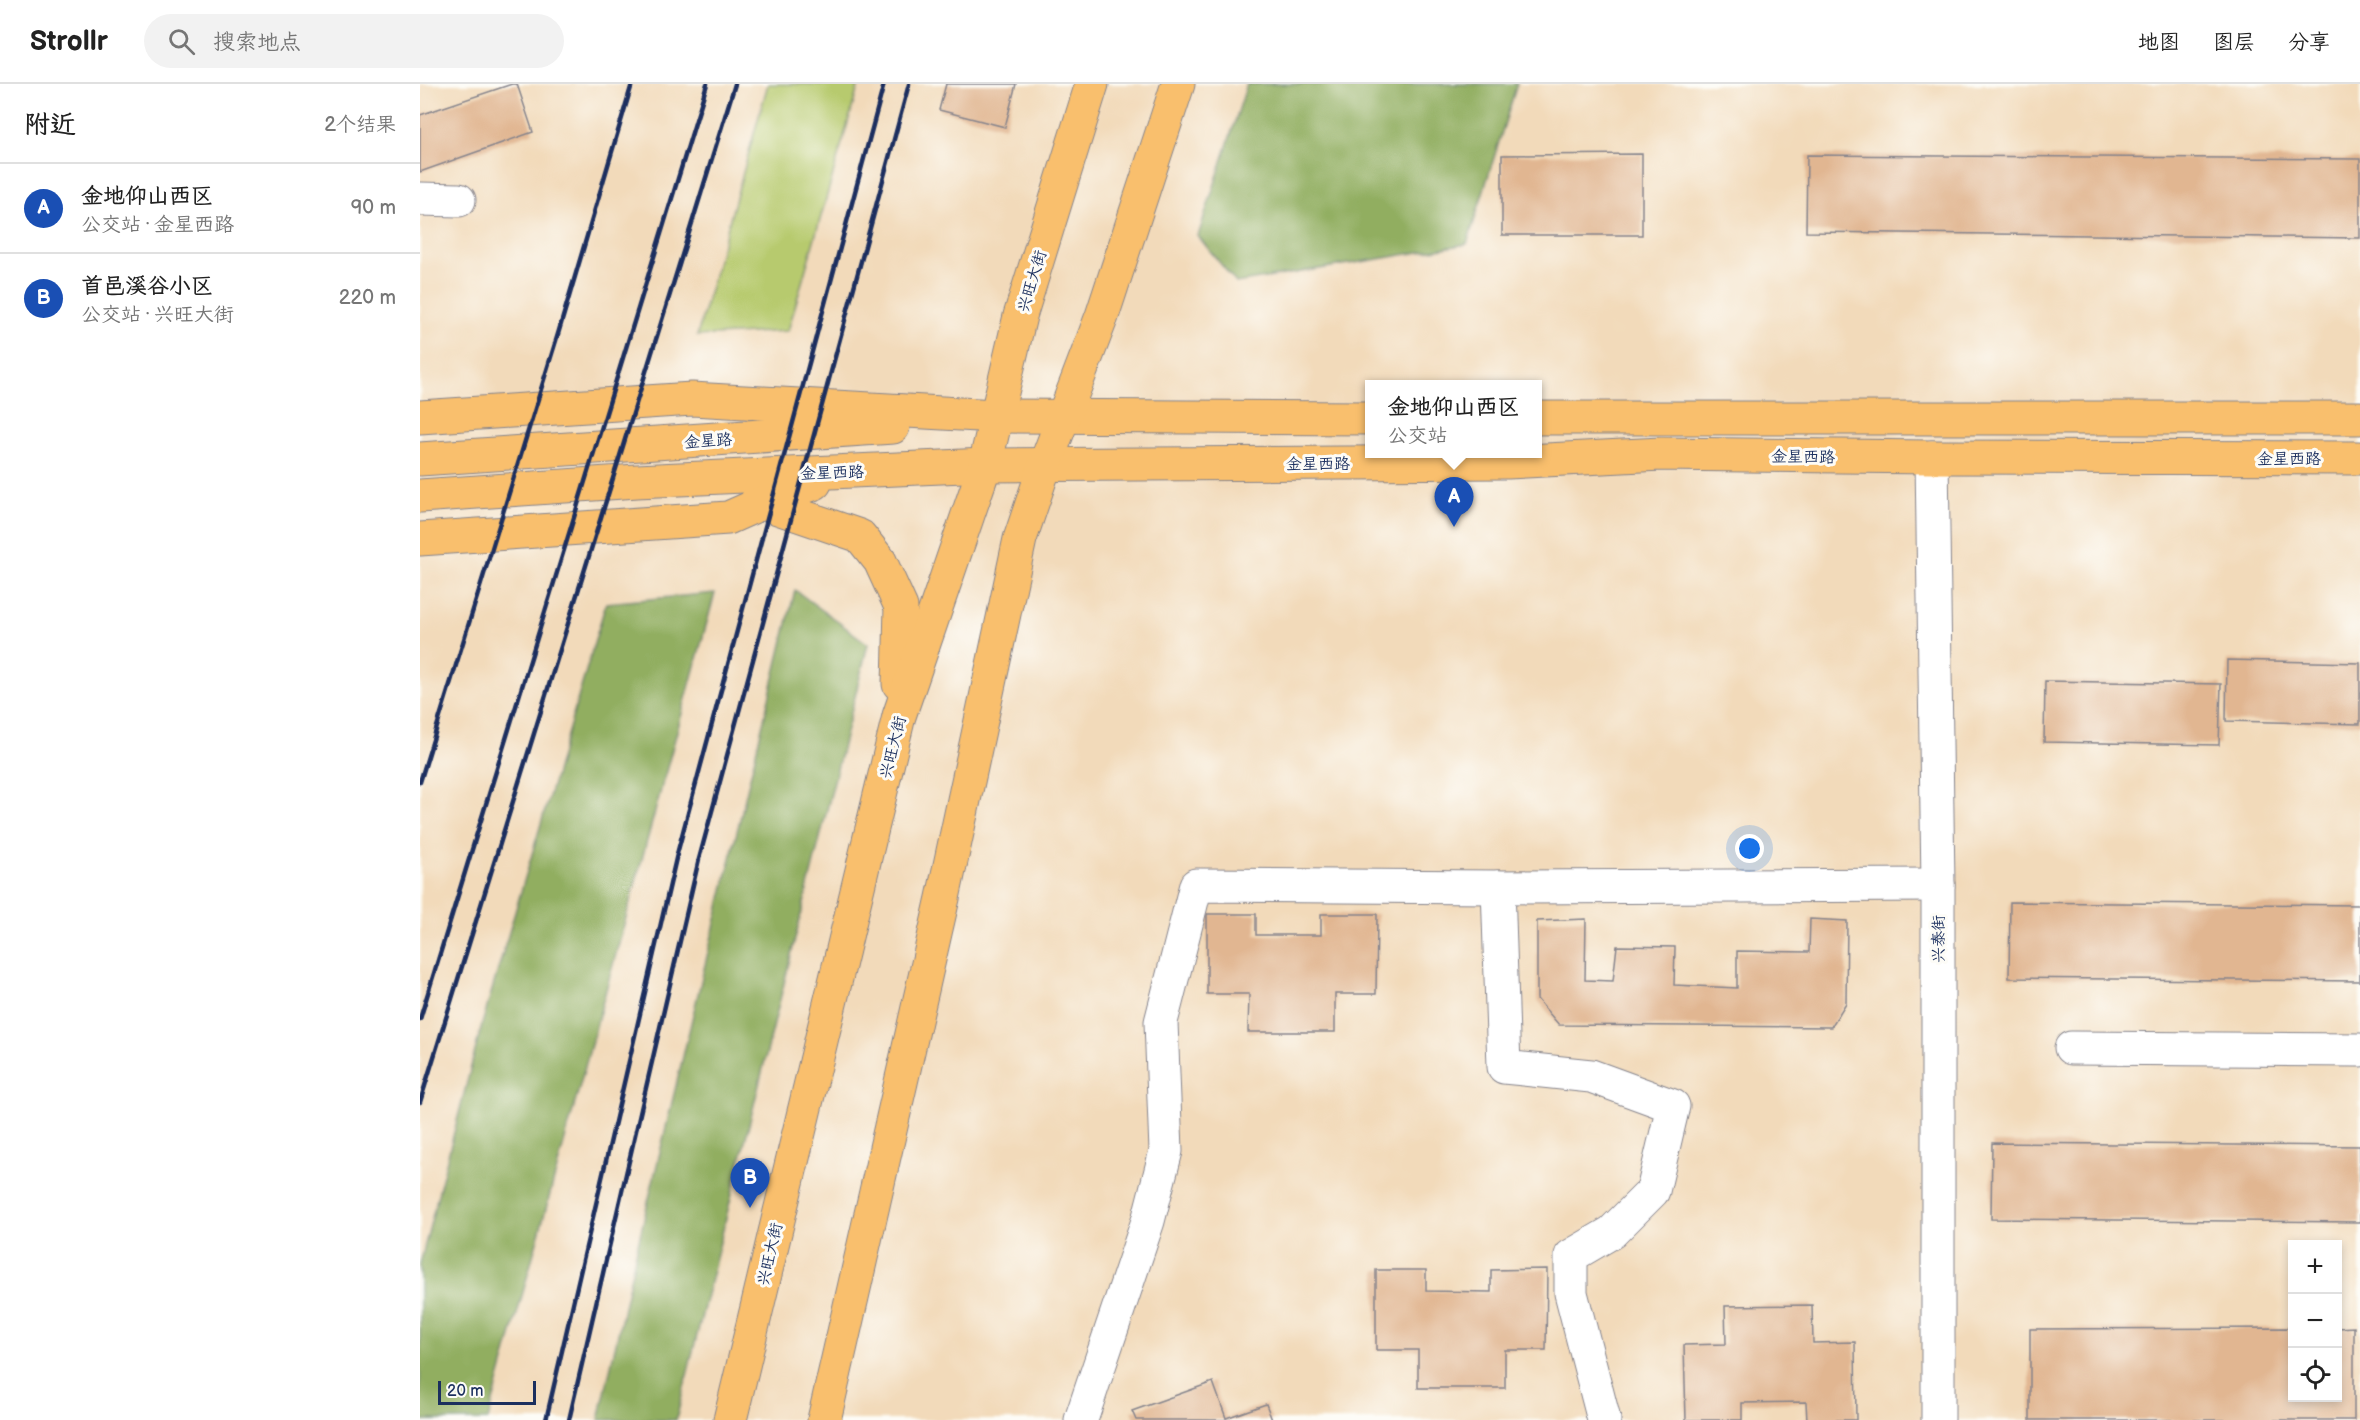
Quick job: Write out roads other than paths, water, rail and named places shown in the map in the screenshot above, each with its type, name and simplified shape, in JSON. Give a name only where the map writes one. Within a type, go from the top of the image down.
[{"type":"main road","name":"兴旺大街","points":[[730,1420],[898,716],[985,465],[1020,316],[1092,84]]},
{"type":"main road","points":[[824,1420],[943,898],[1020,539],[1045,465],[1102,316],[1178,84]]},
{"type":"main road","points":[[420,417],[692,399],[996,416],[1365,418]]},
{"type":"main road","name":"金星路","points":[[420,459],[837,432],[996,416]]},
{"type":"main road","points":[[1542,418],[2360,418]]},
{"type":"main road","name":"金星西路","points":[[420,496],[637,481],[985,465],[1508,462],[1661,454],[2360,458]]},
{"type":"main road","points":[[420,539],[728,518],[846,471]]},
{"type":"main road","points":[[637,481],[764,502],[860,536],[880,561],[902,607],[898,716]]},
{"type":"street","points":[[420,199],[459,200]]},
{"type":"street","name":"兴泰街","points":[[1932,457],[1938,885],[1938,1420]]},
{"type":"street","points":[[1081,1420],[1148,1221],[1166,1151],[1161,1022],[1196,885],[1498,887],[1938,885]]},
{"type":"street","points":[[1498,887],[1504,1067],[1591,1076],[1673,1106],[1653,1191],[1612,1232],[1571,1256],[1571,1293],[1604,1420]]},
{"type":"street","points":[[2071,1048],[2360,1050]]},
{"type":"railway","points":[[420,782],[558,334],[632,84]]},
{"type":"railway","points":[[420,1019],[707,84]]},
{"type":"railway","points":[[420,1102],[735,84]]},
{"type":"railway","points":[[546,1420],[677,854],[884,84]]},
{"type":"railway","points":[[569,1420],[699,859],[909,84]]},
{"type":"place","name":"金地仰山西区","points":[[1454,527]]},
{"type":"place","name":"首邑溪谷小区","points":[[750,1208]]}]
